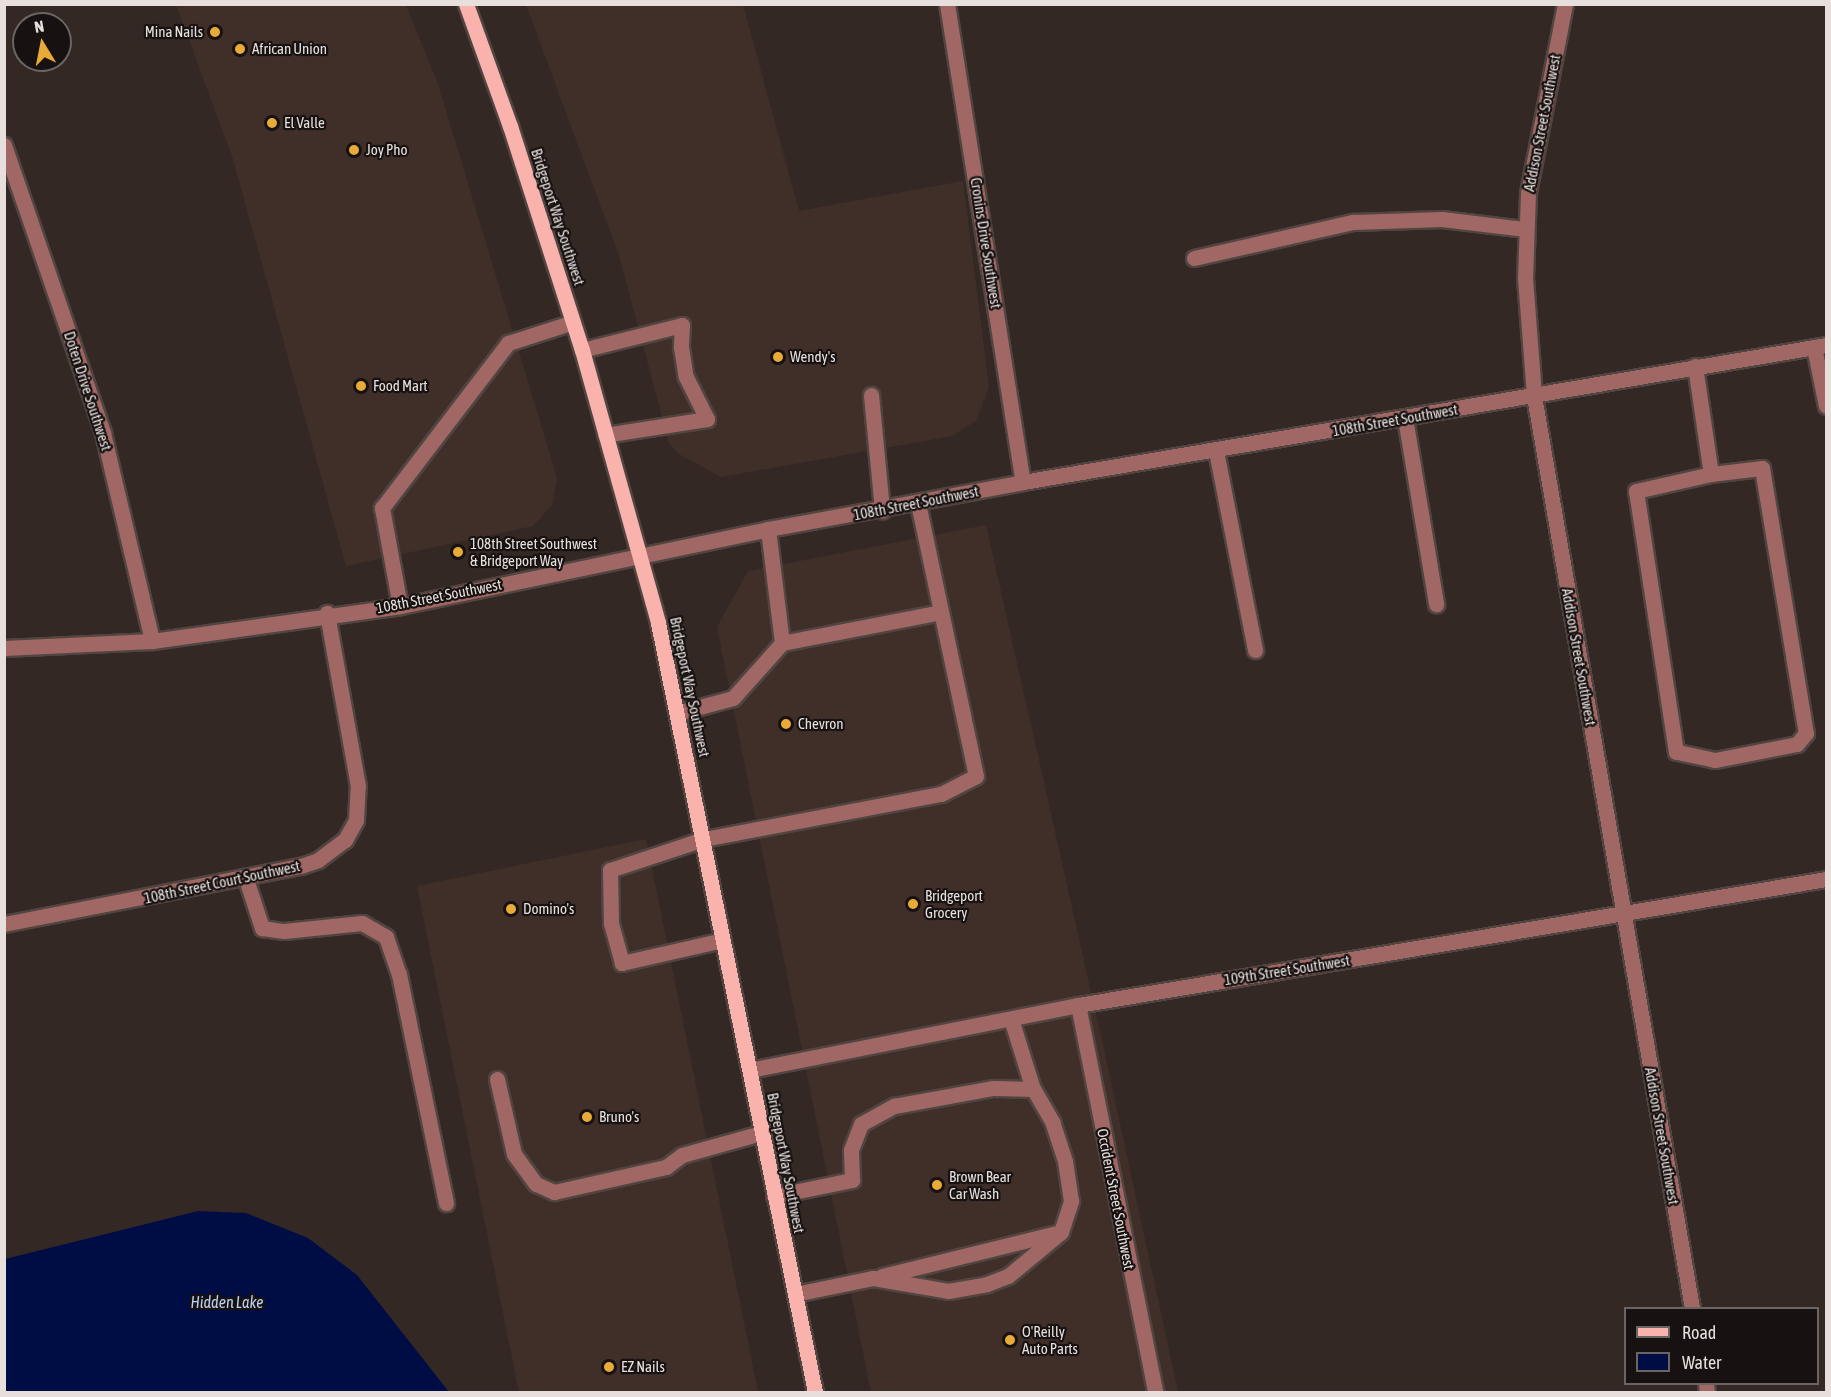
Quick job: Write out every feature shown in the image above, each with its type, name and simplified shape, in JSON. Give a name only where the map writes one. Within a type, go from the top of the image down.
[{"type":"main road","name":"Bridgeport Way Southwest","points":[[466,4],[582,350],[658,623],[704,839],[761,1133],[815,1392]]},
{"type":"street","name":"Cronins Drive Southwest","points":[[948,4],[1023,482]]},
{"type":"street","name":"Addison Street Southwest","points":[[1565,4],[1534,150],[1526,229],[1525,278],[1534,396],[1692,1307]]},
{"type":"street","name":"Doten Drive Southwest","points":[[4,145],[103,432],[152,641]]},
{"type":"street","points":[[1194,258],[1353,222],[1442,219],[1526,229]]},
{"type":"street","points":[[400,606],[382,508],[508,343],[573,322]]},
{"type":"street","points":[[582,350],[682,325],[681,347],[686,376],[707,419],[605,435]]},
{"type":"street","points":[[1820,346],[1827,406]]},
{"type":"street","name":"108th Street Southwest","points":[[4,648],[152,641],[327,613],[400,606],[768,529],[882,510],[1023,482],[1216,451],[1820,346]]},
{"type":"street","points":[[1695,366],[1711,474]]},
{"type":"street","points":[[871,395],[882,510]]},
{"type":"street","points":[[1405,418],[1436,604]]},
{"type":"street","points":[[1216,451],[1255,650]]},
{"type":"street","points":[[1762,468],[1806,733],[1797,744],[1715,760],[1676,752],[1636,491],[1711,474],[1762,468]]},
{"type":"street","points":[[723,940],[622,963],[611,923],[610,870],[704,839],[941,794],[976,776],[918,503]]},
{"type":"street","points":[[768,529],[782,643]]},
{"type":"street","points":[[677,713],[733,698],[782,643],[941,612]]},
{"type":"street","name":"108th Street Court Southwest","points":[[4,924],[246,879],[318,860],[345,840],[356,820],[355,762],[327,613]]},
{"type":"street","points":[[246,879],[262,928],[284,931],[362,924],[386,937],[399,974],[446,1203]]},
{"type":"street","name":"109th Street Southwest","points":[[750,1070],[1078,1005],[1624,915],[1827,879]]},
{"type":"street","name":"Occident Street Southwest","points":[[1078,1005],[1155,1392]]},
{"type":"street","points":[[873,1278],[948,1291],[987,1284],[1008,1276],[1061,1232],[1071,1201],[1065,1161],[1053,1123],[1033,1089],[1011,1019]]},
{"type":"street","points":[[498,1079],[514,1154],[536,1184],[554,1192],[666,1167],[682,1155],[761,1133]]},
{"type":"street","points":[[774,1196],[852,1180],[851,1150],[861,1124],[894,1106],[993,1088],[1033,1089]]},
{"type":"street","points":[[795,1294],[873,1278],[1061,1232]]},
{"type":"shaded area","points":[[176,5],[406,5],[438,84],[557,478],[552,505],[533,526],[346,566],[232,156]]},
{"type":"shaded area","points":[[526,5],[743,5],[799,211],[963,181],[989,387],[976,421],[952,436],[721,477],[679,454],[669,443],[619,255]]},
{"type":"shaded area","points":[[986,525],[1105,1054],[1178,1392],[871,1392],[717,627],[748,571]]},
{"type":"shaded area","points":[[646,839],[758,1392],[519,1392],[417,886]]},
{"type":"water","name":"Hidden Lake","points":[[198,1211],[246,1213],[308,1238],[357,1275],[449,1392],[5,1392],[5,1259]]},
{"type":"place","name":"Mina Nails","points":[[215,32]]},
{"type":"place","name":"African Union","points":[[240,49]]},
{"type":"place","name":"El Valle","points":[[272,123]]},
{"type":"place","name":"Joy Pho","points":[[354,150]]},
{"type":"place","name":"Wendy's","points":[[778,357]]},
{"type":"place","name":"Food Mart","points":[[361,386]]},
{"type":"place","name":"108th Street Southwest & Bridgeport Way","points":[[458,552]]},
{"type":"place","name":"Chevron","points":[[786,724]]},
{"type":"place","name":"Bridgeport Grocery","points":[[913,904]]},
{"type":"place","name":"Domino's","points":[[511,909]]},
{"type":"place","name":"Bruno's","points":[[587,1117]]},
{"type":"place","name":"Brown Bear Car Wash","points":[[937,1185]]},
{"type":"place","name":"O'Reilly Auto Parts","points":[[1010,1340]]},
{"type":"place","name":"EZ Nails","points":[[609,1367]]}]
